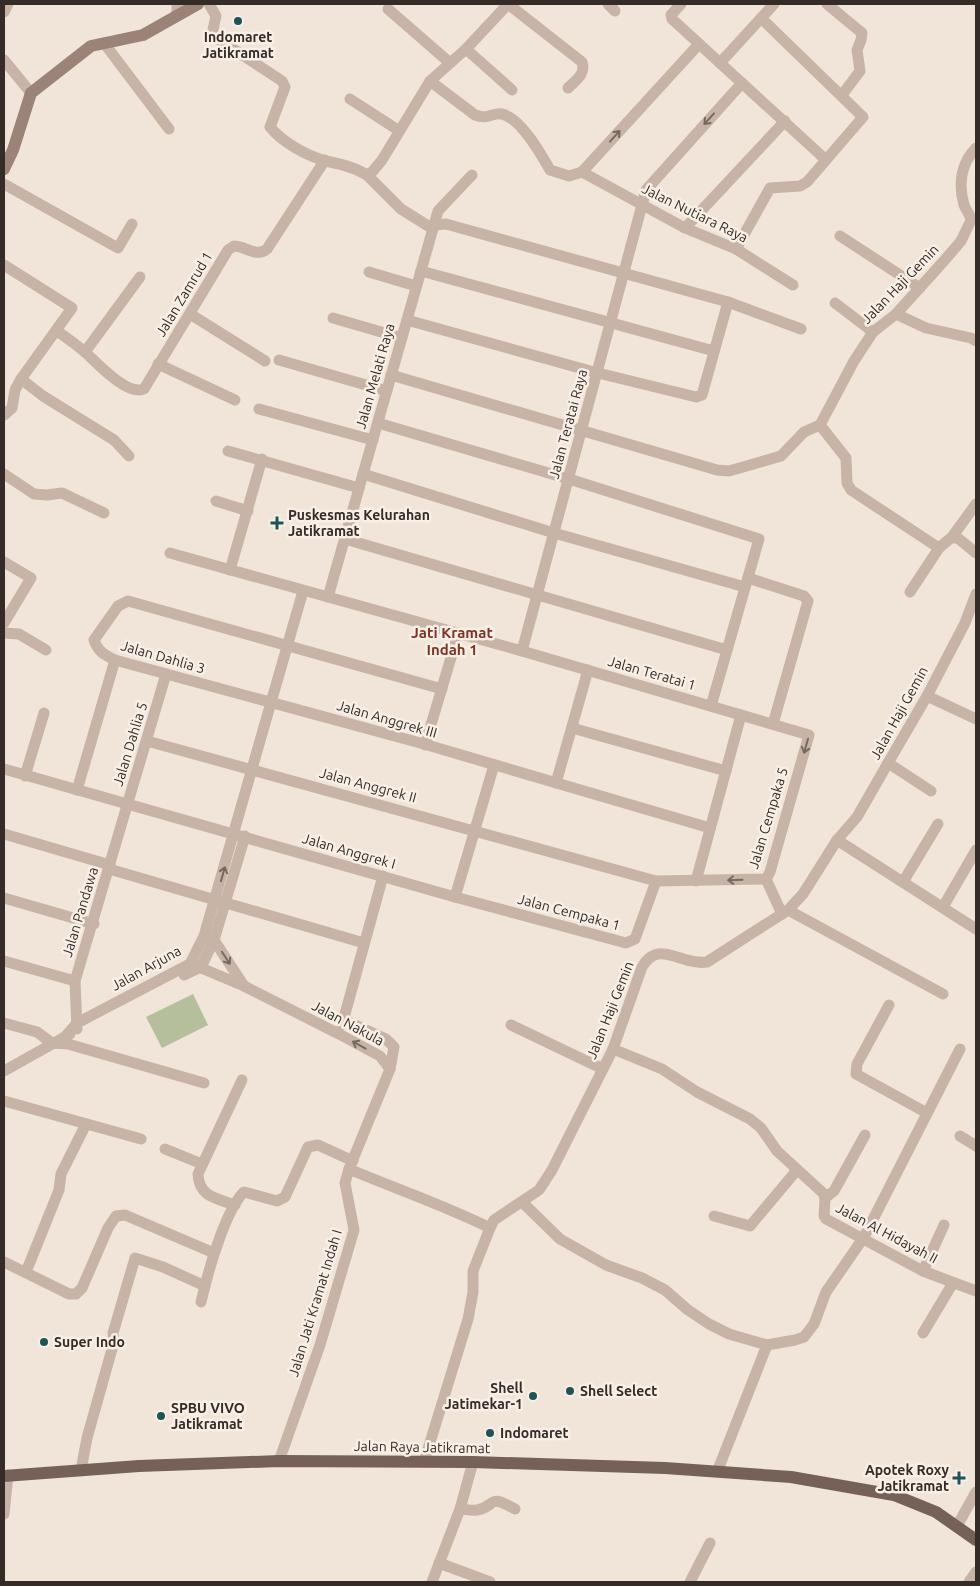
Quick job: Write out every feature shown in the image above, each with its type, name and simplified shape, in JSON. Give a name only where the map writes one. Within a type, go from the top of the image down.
[{"type":"main road","name":"Jalan Raya Jatikramat","points":[[6,1476],[199,1463],[279,1461],[473,1462],[665,1468],[790,1477],[894,1495],[936,1512],[976,1540]]},
{"type":"street","points":[[4,12],[8,4]]},
{"type":"street","points":[[4,169],[31,93],[91,46],[143,35],[177,10],[198,4]]},
{"type":"street","points":[[209,4],[216,16],[212,34],[282,82],[285,87],[270,127],[275,134],[296,147],[325,160],[351,167],[367,174],[401,209],[433,227],[446,224],[625,272],[728,302],[801,329]]},
{"type":"street","points":[[367,174],[378,166],[398,130],[430,81],[466,49],[508,4],[582,62],[584,68],[581,74],[568,88]]},
{"type":"street","points":[[681,4],[671,14],[672,19],[825,159]]},
{"type":"street","points":[[720,62],[774,4]]},
{"type":"street","points":[[827,4],[862,34],[857,50],[860,71],[842,95]]},
{"type":"street","points":[[388,9],[450,63]]},
{"type":"street","points":[[736,249],[770,188],[800,186],[807,182],[863,117],[761,18]]},
{"type":"street","points":[[104,44],[169,129]]},
{"type":"street","points":[[430,81],[475,115],[482,118],[498,114],[505,115],[517,124],[537,146],[550,170],[569,176],[582,172],[699,44]]},
{"type":"street","points":[[466,49],[512,90]]},
{"type":"street","points":[[4,60],[31,93]]},
{"type":"street","name":"Jalan Teratai Raya","points":[[522,651],[625,272],[640,204],[646,190],[742,83]]},
{"type":"street","points":[[350,100],[398,130]]},
{"type":"street","points":[[685,228],[785,121]]},
{"type":"street","name":"Jalan Haji Gemin","points":[[820,426],[854,361],[873,332],[896,314],[920,288],[961,241],[970,226],[971,220],[964,206],[961,183],[963,168],[976,148]]},
{"type":"street","name":"Jalan Zamrud 1","points":[[57,332],[85,352],[104,372],[138,391],[144,389],[228,250],[234,246],[242,246],[256,254],[261,254],[267,249],[325,160]]},
{"type":"street","name":"Jalan Nutiara Raya","points":[[582,172],[685,228],[736,249],[793,285]]},
{"type":"street","name":"Jalan Melati Raya","points":[[328,597],[438,211],[472,175]]},
{"type":"street","points":[[4,184],[118,248],[132,224]]},
{"type":"street","points":[[840,236],[920,288]]},
{"type":"street","points":[[4,265],[72,308],[57,332],[21,379],[15,390],[12,408],[4,415]]},
{"type":"street","points":[[421,271],[714,351]]},
{"type":"street","points":[[369,272],[416,286]]},
{"type":"street","points":[[85,352],[140,277]]},
{"type":"street","points":[[407,320],[598,373],[696,397],[702,395],[728,302]]},
{"type":"street","points":[[834,303],[873,332]]},
{"type":"street","points":[[190,314],[265,361]]},
{"type":"street","points":[[896,314],[926,328],[963,336],[976,341]]},
{"type":"street","points":[[333,318],[402,338]]},
{"type":"street","points":[[279,360],[387,391]]},
{"type":"street","points":[[158,364],[235,400]]},
{"type":"street","points":[[391,375],[717,470],[729,471],[781,456],[804,432],[820,426],[846,458],[847,483],[851,490],[939,548]]},
{"type":"street","points":[[21,379],[43,396],[114,440],[129,456]]},
{"type":"street","points":[[259,409],[373,440]]},
{"type":"street","points":[[378,423],[569,479],[759,539],[711,706]]},
{"type":"street","points":[[228,451],[262,459],[359,488]]},
{"type":"street","points":[[230,570],[262,459]]},
{"type":"street","points":[[4,474],[34,494],[62,493],[104,513]]},
{"type":"street","points":[[363,474],[554,533],[746,583],[804,596],[808,601],[773,724]]},
{"type":"street","points":[[216,501],[248,511]]},
{"type":"street","points":[[910,592],[939,548],[952,537],[976,504]]},
{"type":"street","points":[[952,537],[960,539],[976,553]]},
{"type":"street","points":[[345,539],[727,650]]},
{"type":"street","name":"Jalan Teratai 1","points":[[170,552],[773,724]]},
{"type":"street","points":[[4,562],[31,578],[4,623]]},
{"type":"street","name":"Jalan Arjuna","points":[[4,1071],[64,1038],[77,1027],[196,965],[209,938],[240,835],[254,769],[303,591]]},
{"type":"street","name":"Jalan Haji Gemin","points":[[424,1462],[468,1319],[473,1292],[473,1271],[490,1228],[494,1220],[539,1190],[552,1170],[613,1049],[642,967],[647,958],[655,953],[665,953],[686,962],[707,962],[785,912],[803,894],[837,840],[857,817],[927,696],[964,623],[976,594]]},
{"type":"street","name":"Jalan Dahlia 3","points":[[272,702],[115,660],[103,654],[97,648],[94,640],[118,606],[128,601],[288,646]]},
{"type":"street","points":[[4,633],[19,634],[46,650]]},
{"type":"street","points":[[425,744],[458,634]]},
{"type":"street","points":[[288,646],[442,689]]},
{"type":"street","points":[[77,790],[115,660]]},
{"type":"street","points":[[556,783],[588,670]]},
{"type":"street","name":"Jalan Dahlia 5","points":[[166,674],[128,804],[240,835]]},
{"type":"street","points":[[927,696],[976,719]]},
{"type":"street","name":"Jalan Anggrek III","points":[[272,702],[425,744],[710,828]]},
{"type":"street","points":[[25,776],[44,713]]},
{"type":"street","points":[[656,881],[696,881],[741,715]]},
{"type":"street","name":"Jalan Cempaka 5","points":[[696,881],[766,879],[770,872],[809,735],[773,724]]},
{"type":"street","points":[[572,728],[726,770]]},
{"type":"street","name":"Jalan Anggrek II","points":[[147,741],[656,881]]},
{"type":"street","points":[[888,763],[931,791]]},
{"type":"street","points":[[455,897],[494,765]]},
{"type":"street","points":[[4,769],[128,804]]},
{"type":"street","name":"Jalan Pandawa","points":[[77,1027],[75,982],[94,924],[128,804]]},
{"type":"street","points":[[903,882],[938,824]]},
{"type":"street","points":[[4,834],[364,944]]},
{"type":"street","name":"Jalan Anggrek I","points":[[240,835],[455,897]]},
{"type":"street","points":[[837,840],[976,929]]},
{"type":"street","points":[[943,907],[976,850]]},
{"type":"street","points":[[339,1034],[383,876]]},
{"type":"street","points":[[766,879],[785,912],[943,994]]},
{"type":"street","name":"Jalan Cempaka 1","points":[[455,897],[626,943],[635,939],[656,881]]},
{"type":"street","points":[[4,898],[94,924]]},
{"type":"street","points":[[209,938],[244,986]]},
{"type":"street","points":[[4,961],[75,982]]},
{"type":"street","name":"Jalan Nakula","points":[[196,965],[244,986],[339,1034],[380,1056],[390,1069]]},
{"type":"street","points":[[889,1006],[857,1064],[856,1074],[927,1113]]},
{"type":"street","name":"Jalan Nakula","points":[[344,1020],[386,1039],[394,1047],[390,1069]]},
{"type":"street","points":[[4,1023],[37,1032],[52,1043],[68,1044],[204,1083]]},
{"type":"street","points":[[511,1025],[603,1069]]},
{"type":"street","points":[[522,1202],[560,1239],[606,1265],[642,1278],[665,1290],[688,1310],[709,1324],[729,1334],[767,1345],[795,1340],[808,1332],[814,1324],[826,1292],[864,1237],[960,1048]]},
{"type":"street","name":"Jalan Al Hidayah II","points":[[613,1049],[662,1069],[697,1092],[750,1120],[761,1128],[777,1152],[814,1183],[826,1198],[823,1212],[826,1219],[864,1237],[924,1271],[976,1291]]},
{"type":"street","name":"Jalan Jati Kramat Indah I","points":[[279,1461],[320,1345],[354,1230],[345,1183],[390,1069]]},
{"type":"street","points":[[235,1205],[206,1194],[201,1189],[198,1174],[242,1080]]},
{"type":"street","points":[[4,1101],[141,1139]]},
{"type":"street","points":[[26,1272],[59,1190],[61,1174],[86,1124]]},
{"type":"street","points":[[826,1198],[830,1196],[839,1184],[865,1134]]},
{"type":"street","points":[[960,1136],[976,1146]]},
{"type":"street","points":[[201,1302],[214,1253],[240,1196],[249,1192],[272,1200],[282,1200],[308,1147],[312,1145],[318,1145],[396,1189],[438,1203],[490,1228]]},
{"type":"street","points":[[165,1150],[202,1164]]},
{"type":"street","points":[[714,1216],[750,1226],[797,1170]]},
{"type":"street","points":[[4,1262],[69,1294],[76,1294],[82,1288],[108,1228],[116,1216],[125,1215],[214,1253]]},
{"type":"street","points":[[924,1271],[944,1225]]},
{"type":"street","points":[[81,1470],[87,1438],[114,1342],[113,1333],[135,1258],[163,1267],[205,1286]]},
{"type":"street","points":[[923,1333],[953,1283]]},
{"type":"street","points":[[717,1472],[767,1345]]},
{"type":"street","points":[[432,1582],[460,1509],[473,1462]]},
{"type":"street","points":[[4,1514],[6,1476]]},
{"type":"street","points":[[958,1526],[976,1492]]},
{"type":"street","points":[[460,1509],[479,1510],[492,1501],[515,1509]]},
{"type":"street","points":[[690,1582],[710,1543]]},
{"type":"street","points":[[439,1563],[490,1582]]},
{"type":"street","points":[[969,1582],[976,1572]]},
{"type":"green space","points":[[193,994],[208,1025],[162,1048],[146,1017]]},
{"type":"place","name":"Indomaret Jatikramat","points":[[238,21]]},
{"type":"place","name":"Puskesmas Kelurahan Jatikramat","points":[[277,523]]},
{"type":"place","name":"Super Indo","points":[[44,1342]]},
{"type":"place","name":"Shell Select","points":[[570,1391]]},
{"type":"place","name":"Shell Jatimekar-1","points":[[533,1396]]},
{"type":"place","name":"SPBU VIVO Jatikramat","points":[[161,1416]]},
{"type":"place","name":"Indomaret","points":[[490,1433]]},
{"type":"place","name":"Apotek Roxy Jatikramat","points":[[959,1478]]},
{"type":"district","name":"Jati Kramat Indah 1","points":[[452,640]]}]
